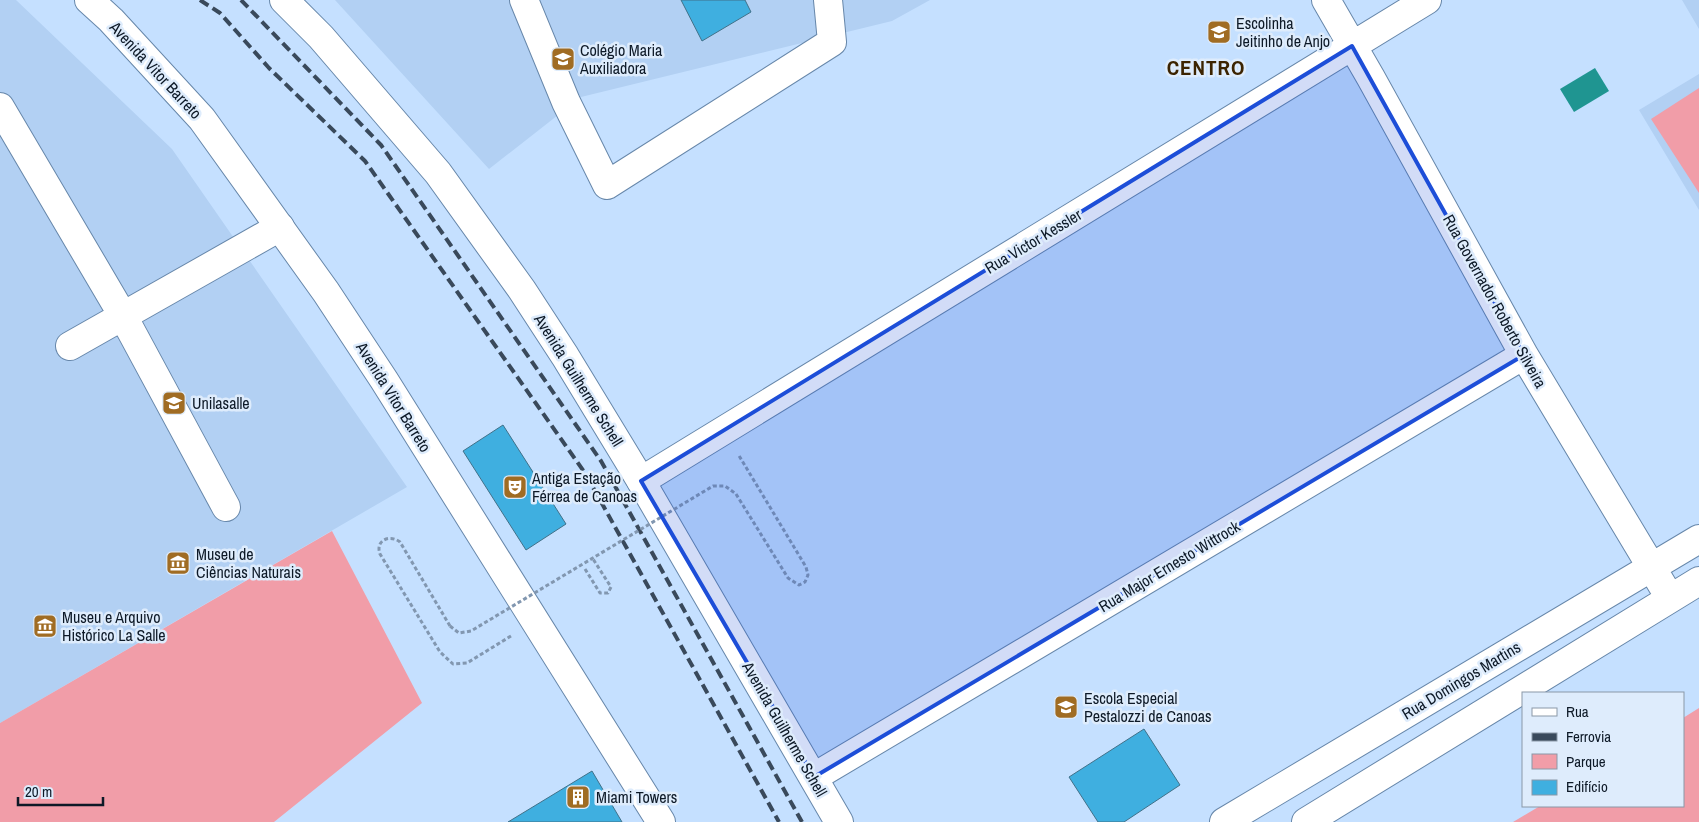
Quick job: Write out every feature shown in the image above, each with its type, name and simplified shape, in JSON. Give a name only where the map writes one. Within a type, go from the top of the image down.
[{"type":"street","name":"Avenida Vitor Barreto","points":[[89,0],[202,119],[326,292],[384,380],[661,822]]},
{"type":"street","name":"Avenida Guilherme Schell","points":[[284,0],[321,37],[444,181],[522,290],[565,356],[640,481],[839,822]]},
{"type":"street","points":[[524,0],[566,102],[607,186],[832,42],[828,0]]},
{"type":"street","name":"Rua Governador Roberto Silveira","points":[[1326,0],[1524,355],[1670,598]]},
{"type":"street","name":"Rua Victor Kessler","points":[[640,481],[1427,0]]},
{"type":"street","points":[[0,107],[122,316],[226,507]]},
{"type":"street","points":[[70,346],[280,227]]},
{"type":"street","name":"Rua Major Ernesto Wittrock","points":[[814,777],[1524,355]]},
{"type":"street","name":"Rua Domingos Martins","points":[[1224,822],[1699,539]]},
{"type":"street","points":[[1306,822],[1699,581]]},
{"type":"path","points":[[534,621],[467,662],[453,664],[440,652],[379,551],[381,541],[386,538],[392,538],[400,542],[450,626],[459,634],[471,630],[593,559],[713,486],[725,486],[736,494],[788,578],[799,585],[805,582],[808,574],[806,567],[742,460]]},
{"type":"path","points":[[585,569],[600,593],[608,593],[611,587],[593,559]]},
{"type":"highlighted area","points":[[1352,46],[1524,355],[814,777],[641,481]]},
{"type":"shaded area","name":"Unilasalle","points":[[0,0],[16,0],[172,149],[407,487],[0,723]]},
{"type":"shaded area","name":"Colégio Maria Auxiliadora","points":[[335,0],[930,0],[892,21],[581,97],[489,169]]},
{"type":"shaded area","points":[[1682,0],[1699,0],[1699,29]]},
{"type":"shaded area","points":[[1595,68],[1609,91],[1574,112],[1560,89]]},
{"type":"shaded area","points":[[1699,74],[1699,210],[1639,110]]},
{"type":"green space","points":[[1699,88],[1699,193],[1651,119]]},
{"type":"green space","points":[[332,531],[422,703],[274,822],[0,822],[0,723]]},
{"type":"green space","points":[[1699,708],[1699,822],[1513,822],[1538,807],[1684,807],[1684,717]]},
{"type":"building","points":[[681,0],[745,0],[751,12],[702,41]]},
{"type":"building","name":"Antiga Estação Férrea de Canoas","points":[[503,425],[566,524],[526,550],[463,451]]},
{"type":"building","points":[[1144,729],[1180,785],[1124,822],[1098,822],[1069,777]]},
{"type":"building","name":"Miami Towers","points":[[592,771],[622,822],[508,822]]},
{"type":"railway","points":[[200,0],[220,13],[269,68],[365,161],[585,473],[779,822]]},
{"type":"railway","points":[[241,0],[381,145],[601,461],[802,822]]},
{"type":"place","name":"Escolinha Jeitinho de Anjo","points":[[1219,32]]},
{"type":"place","name":"Colégio Maria Auxiliadora","points":[[563,59]]},
{"type":"place","name":"Unilasalle","points":[[174,403]]},
{"type":"place","name":"Antiga Estação Férrea de Canoas","points":[[515,487]]},
{"type":"place","name":"Museu de Ciências Naturais","points":[[178,563]]},
{"type":"place","name":"Museu e Arquivo Histórico La Salle","points":[[45,626]]},
{"type":"place","name":"Escola Especial Pestalozzi de Canoas","points":[[1066,707]]},
{"type":"place","name":"Miami Towers","points":[[578,797]]},
{"type":"district","name":"CENTRO","points":[[1206,67]]}]
